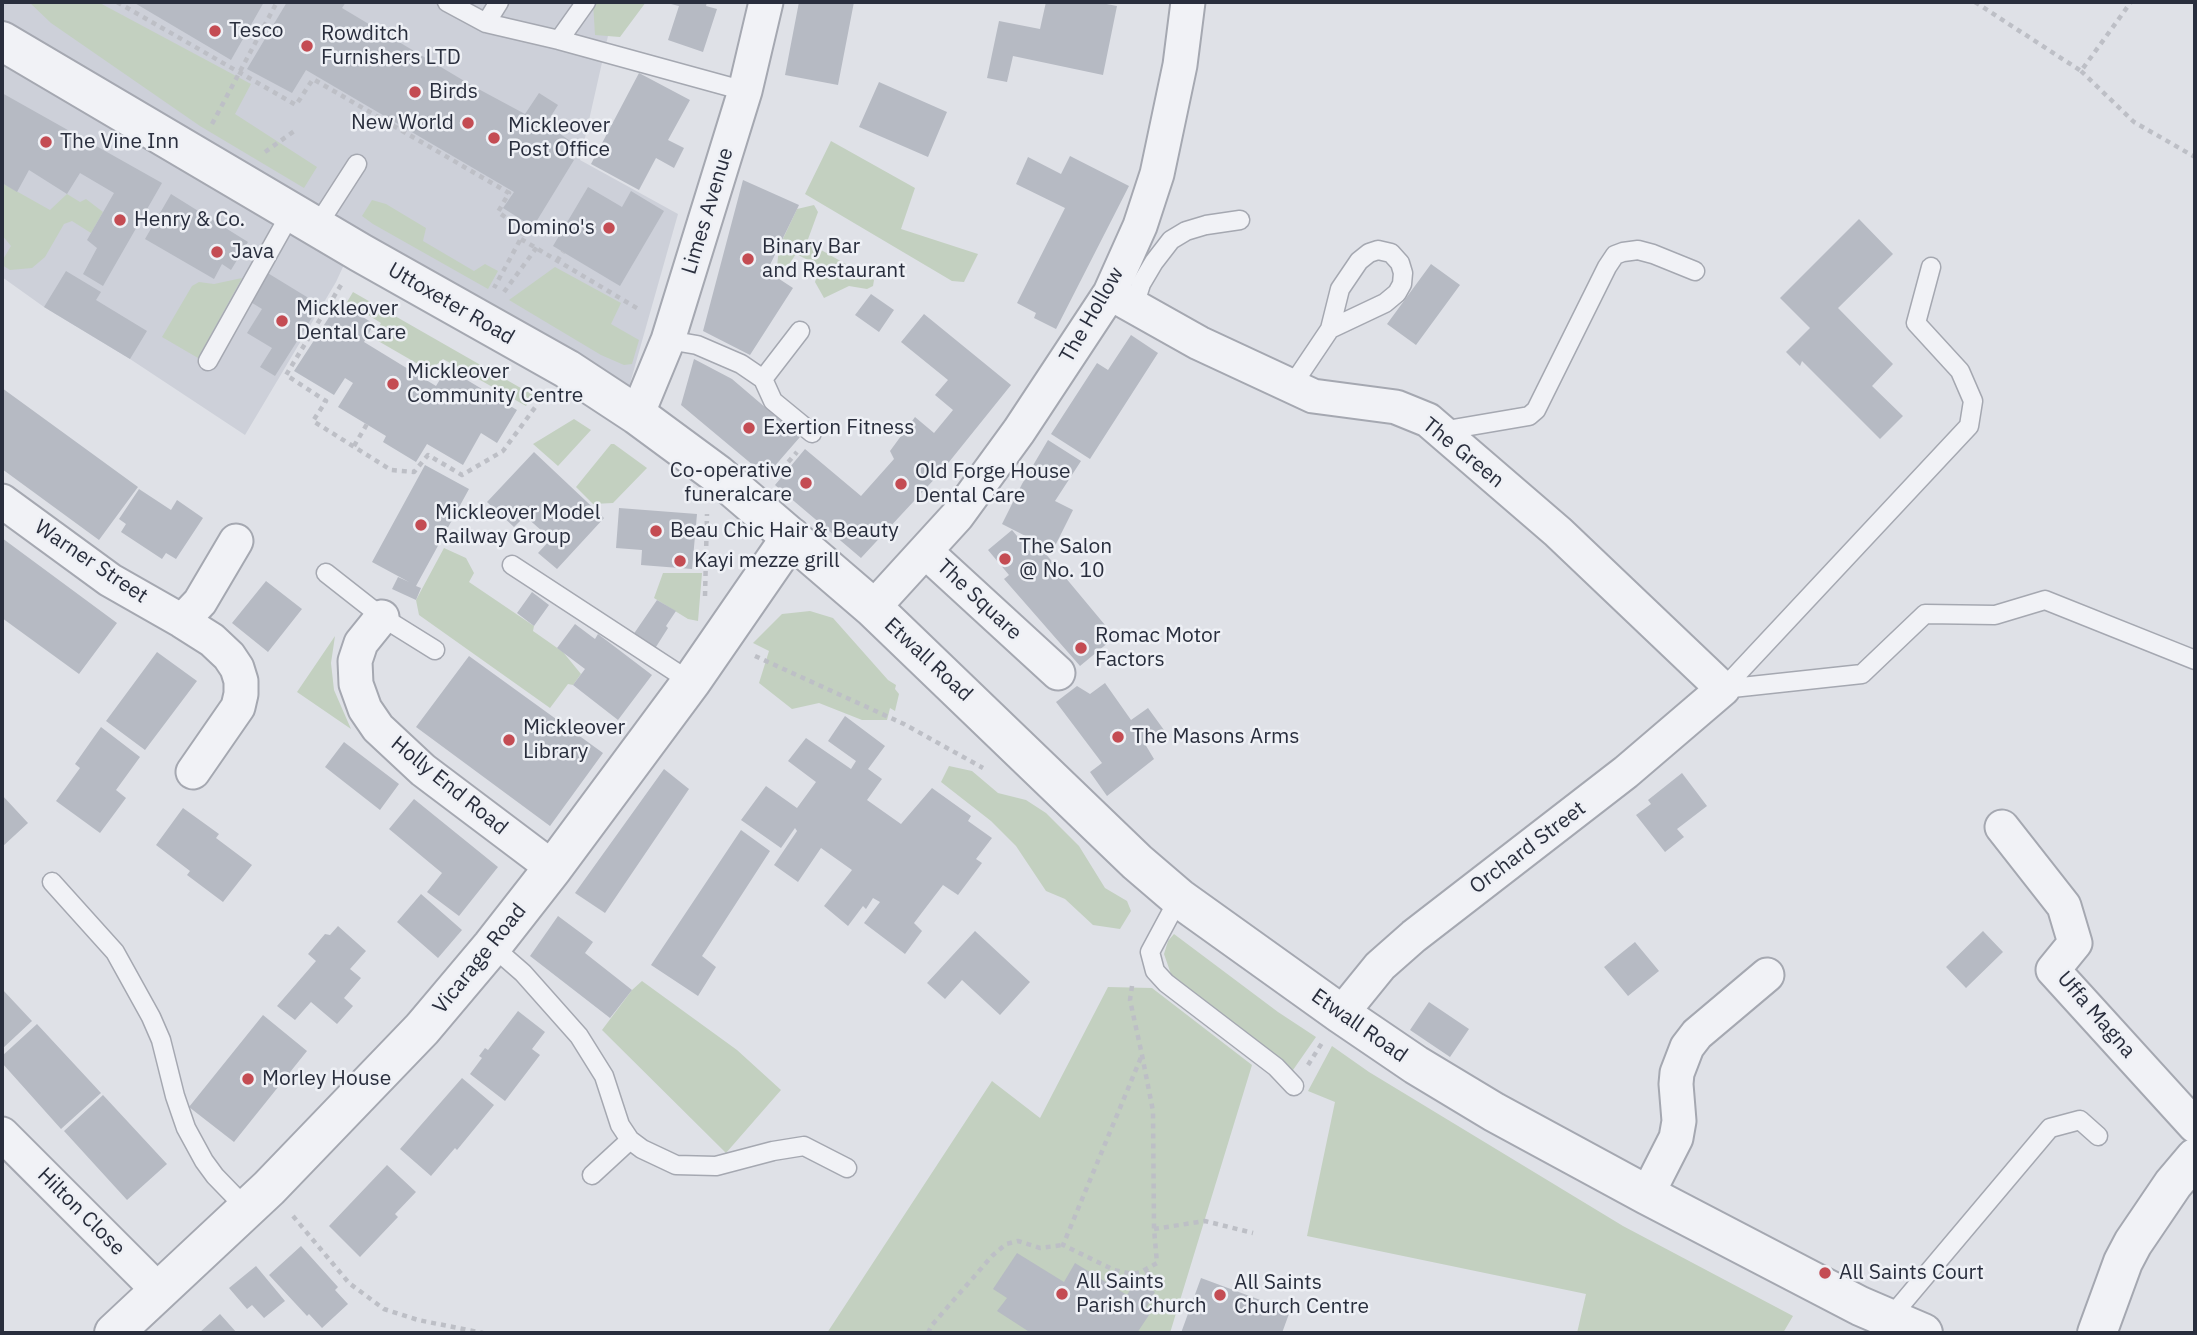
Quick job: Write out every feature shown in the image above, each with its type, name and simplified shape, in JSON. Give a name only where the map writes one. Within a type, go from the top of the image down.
[{"type":"street","name":"Limes Avenue","points":[[637,415],[668,340],[745,91],[766,2]]},
{"type":"street","name":"The Hollow","points":[[925,551],[957,516],[1122,299],[1140,226],[1157,174],[1180,65],[1188,2]]},
{"type":"street","name":"Uttoxeter Road","points":[[2,41],[304,218],[487,309],[567,369],[637,415],[717,474],[873,608]]},
{"type":"street","name":"The Green","points":[[1122,299],[1199,343],[1312,397],[1396,407],[1428,420],[1558,532],[1723,689]]},
{"type":"street","name":"Warner Street","points":[[2,501],[110,580],[183,621],[212,640],[229,656],[241,681],[239,707],[193,772]]},
{"type":"street","name":"Vicarage Road","points":[[114,1333],[258,1198],[422,1029],[553,868],[691,682],[791,537]]},
{"type":"street","points":[[183,621],[200,602],[236,541]]},
{"type":"street","name":"The Square","points":[[873,608],[925,551],[1058,673]]},
{"type":"street","name":"Etwall Road","points":[[873,608],[1137,862],[1179,898],[1341,1014],[1416,1065],[1494,1112],[1860,1306],[1906,1326]]},
{"type":"street","name":"Holly End Road","points":[[382,617],[361,643],[355,661],[356,684],[365,709],[378,728],[423,770],[553,868]]},
{"type":"street","name":"Orchard Street","points":[[1341,1014],[1380,966],[1414,936],[1626,772],[1723,689]]},
{"type":"street","name":"Uffa Magna","points":[[2002,827],[2064,906],[2075,943],[2053,970],[2195,1126]]},
{"type":"street","points":[[1647,1195],[1676,1138],[1679,1121],[1677,1073],[1687,1047],[1697,1034],[1767,975]]},
{"type":"street","name":"Hilton Close","points":[[2,1133],[159,1291]]},
{"type":"street","points":[[2097,1333],[2123,1262],[2133,1243],[2172,1184],[2195,1158]]},
{"type":"street","points":[[2116,1284],[2123,1333]]},
{"type":"lane","points":[[447,2],[486,23],[745,91]]},
{"type":"lane","points":[[486,23],[499,2]]},
{"type":"lane","points":[[559,40],[586,2]]},
{"type":"lane","points":[[208,361],[304,218],[357,164]]},
{"type":"lane","points":[[1122,299],[1142,284],[1171,240],[1186,231],[1206,225],[1240,220]]},
{"type":"lane","points":[[1291,387],[1330,329],[1340,289],[1359,261],[1378,250],[1391,253],[1400,263],[1403,273],[1402,284],[1397,293],[1385,303],[1330,329]]},
{"type":"lane","points":[[1441,431],[1529,416],[1536,410],[1615,255],[1638,250],[1695,271]]},
{"type":"lane","points":[[1723,689],[1969,426],[1973,401],[1960,371],[1916,323],[1931,267]]},
{"type":"lane","points":[[763,379],[800,331]]},
{"type":"lane","points":[[668,340],[697,345],[741,364],[763,379],[773,401],[812,433]]},
{"type":"lane","points":[[512,565],[691,682]]},
{"type":"lane","points":[[326,573],[382,617],[435,650]]},
{"type":"lane","points":[[1723,689],[1862,674],[1925,614],[1995,615],[2045,600],[2195,660]]},
{"type":"lane","points":[[52,882],[115,952],[127,972],[161,1040],[186,1128],[204,1161],[215,1176],[258,1198]]},
{"type":"lane","points":[[1179,898],[1150,952],[1155,971],[1276,1067],[1294,1086]]},
{"type":"lane","points":[[492,946],[523,973],[579,1036],[604,1076],[620,1125],[630,1140],[642,1149],[676,1165],[716,1166],[804,1146],[847,1168]]},
{"type":"lane","points":[[1906,1326],[2050,1128],[2080,1120],[2098,1136]]},
{"type":"lane","points":[[592,1175],[630,1140]]},
{"type":"path","points":[[117,2],[296,105],[313,79],[509,193],[498,212],[526,231],[487,309]]},
{"type":"path","points":[[211,126],[277,2]]},
{"type":"path","points":[[1975,2],[2081,71],[2134,122],[2195,157]]},
{"type":"path","points":[[2081,71],[2131,2]]},
{"type":"path","points":[[260,156],[297,129]]},
{"type":"path","points":[[521,239],[645,313]]},
{"type":"path","points":[[487,309],[509,287],[537,247]]},
{"type":"path","points":[[557,261],[563,252]]},
{"type":"path","points":[[345,278],[286,375],[326,401],[313,421],[391,470],[414,471],[428,455],[462,475],[503,451],[540,400]]},
{"type":"path","points":[[354,446],[367,424]]},
{"type":"path","points":[[750,502],[771,483],[812,433]]},
{"type":"path","points":[[706,509],[708,517],[704,625],[720,640],[904,724],[988,771]]},
{"type":"path","points":[[928,1333],[992,1256],[1006,1244],[1018,1241],[1040,1248],[1063,1245],[1122,1273],[1133,1274],[1157,1263],[1153,1111],[1130,1000],[1133,979],[1150,952]]},
{"type":"path","points":[[1294,1086],[1341,1014]]},
{"type":"path","points":[[1063,1245],[1142,1055]]},
{"type":"path","points":[[258,1198],[349,1283],[384,1309],[418,1320],[483,1333]]},
{"type":"path","points":[[1154,1228],[1205,1221],[1253,1234]]},
{"type":"path","points":[[1146,1286],[1148,1268]]},
{"type":"shaded area","points":[[2,2],[612,2],[608,36],[580,160],[678,214],[629,387],[359,232],[336,282],[245,435],[130,359],[44,307],[2,277]]},
{"type":"green space","points":[[29,2],[98,2],[251,84],[235,114],[317,167],[304,188],[200,126],[51,23]]},
{"type":"green space","points":[[593,2],[646,2],[620,37],[595,35]]},
{"type":"green space","points":[[831,141],[915,188],[901,229],[978,254],[964,282],[952,281],[805,194]]},
{"type":"green space","points":[[2,183],[50,210],[67,194],[80,202],[86,199],[103,212],[91,233],[72,221],[64,224],[45,257],[32,268],[10,270],[2,265],[11,246],[2,235]]},
{"type":"green space","points":[[372,200],[386,204],[426,228],[423,241],[474,271],[485,264],[498,271],[488,289],[362,216]]},
{"type":"green space","points":[[814,205],[818,212],[807,242],[874,280],[873,286],[867,289],[849,286],[824,298],[815,282],[820,266],[796,254],[779,279],[776,277],[779,247],[797,209]]},
{"type":"green space","points":[[555,267],[621,303],[611,324],[639,340],[632,364],[624,365],[601,355],[509,300]]},
{"type":"green space","points":[[242,278],[198,358],[162,337],[192,286],[199,282],[214,284]]},
{"type":"green space","points":[[353,292],[533,395],[526,406],[443,359],[430,371],[373,338],[381,323],[347,302]]},
{"type":"green space","points":[[574,419],[591,430],[558,466],[533,444]]},
{"type":"green space","points":[[611,444],[647,468],[613,503],[593,504],[576,487]]},
{"type":"green space","points":[[444,548],[466,558],[474,573],[469,582],[534,626],[533,631],[563,652],[581,674],[573,685],[568,684],[550,708],[419,615],[416,600]]},
{"type":"green space","points":[[663,573],[702,573],[698,621],[688,619],[654,598]]},
{"type":"green space","points":[[810,611],[833,618],[888,680],[896,685],[895,689],[899,694],[895,711],[890,708],[887,720],[862,720],[819,703],[792,709],[759,683],[769,651],[753,643],[782,614]]},
{"type":"green space","points":[[335,636],[331,663],[334,690],[351,729],[297,692]]},
{"type":"green space","points":[[949,766],[972,771],[998,793],[1026,800],[1046,813],[1079,846],[1105,888],[1127,901],[1131,911],[1120,929],[1093,925],[1065,899],[1046,891],[1016,846],[991,821],[941,782]]},
{"type":"green space","points":[[1174,934],[1316,1037],[1293,1070],[1172,977],[1164,954],[1168,941]]},
{"type":"green space","points":[[642,981],[737,1050],[781,1090],[726,1153],[602,1030]]},
{"type":"green space","name":"All Saints Parish Church","points":[[1108,987],[1152,988],[1252,1065],[1170,1333],[827,1333],[992,1081],[1040,1118]]},
{"type":"green space","points":[[1332,1046],[1369,1072],[1623,1226],[1793,1316],[1783,1333],[1577,1333],[1586,1294],[1307,1236],[1335,1102],[1308,1091]]},
{"type":"building","name":"Tesco","points":[[133,2],[264,2],[231,60]]},
{"type":"building","points":[[287,2],[346,2],[342,8],[525,114],[539,93],[558,105],[546,124],[573,143],[566,156],[574,160],[533,227],[503,208],[514,192],[306,70],[292,93],[247,69]]},
{"type":"building","points":[[671,2],[707,2],[706,6],[717,9],[703,52],[668,40],[679,6]]},
{"type":"building","points":[[799,2],[854,2],[838,85],[785,75]]},
{"type":"building","points":[[1046,2],[1096,2],[1117,6],[1103,75],[1013,56],[1007,82],[987,78],[999,21],[1040,29]]},
{"type":"building","points":[[639,73],[690,100],[668,140],[684,148],[674,168],[656,158],[639,190],[591,164]]},
{"type":"building","points":[[879,82],[947,112],[928,157],[859,127]]},
{"type":"building","name":"The Vine Inn","points":[[2,93],[162,183],[103,286],[83,274],[97,248],[87,240],[114,193],[80,173],[67,194],[29,170],[17,192],[2,183]]},
{"type":"building","points":[[1070,156],[1129,186],[1056,329],[1034,318],[1036,313],[1017,303],[1065,208],[1016,184],[1028,157],[1061,174]]},
{"type":"building","name":"Binary Bar and Restaurant","points":[[743,180],[799,205],[767,271],[793,288],[750,355],[703,331]]},
{"type":"building","name":"Domino's","points":[[588,187],[622,207],[631,191],[664,211],[620,286],[553,246]]},
{"type":"building","points":[[171,194],[248,242],[231,270],[222,264],[214,279],[145,239]]},
{"type":"building","points":[[1859,219],[1893,254],[1838,308],[1893,364],[1872,386],[1903,416],[1880,439],[1802,361],[1800,366],[1786,352],[1810,328],[1780,298]]},
{"type":"building","points":[[1431,264],[1460,285],[1416,345],[1387,324]]},
{"type":"building","points":[[66,271],[101,292],[96,300],[147,331],[130,359],[44,307]]},
{"type":"building","name":"Mickleover Dental Care","points":[[266,272],[320,305],[275,376],[260,367],[272,348],[247,333],[262,309],[249,301]]},
{"type":"building","points":[[871,294],[894,310],[879,332],[855,315]]},
{"type":"building","name":"Mickleover Community Centre","points":[[339,302],[374,324],[364,342],[436,386],[447,368],[517,410],[497,443],[481,433],[463,465],[427,444],[416,462],[383,442],[386,436],[338,407],[353,383],[345,378],[334,395],[294,371]]},
{"type":"building","points":[[924,314],[1011,385],[941,472],[861,558],[775,485],[805,449],[861,496],[894,459],[890,451],[915,417],[934,433],[953,410],[935,395],[948,380],[901,342]]},
{"type":"building","points":[[1131,335],[1158,353],[1090,459],[1051,434],[1097,363],[1108,370]]},
{"type":"building","name":"Exertion Fitness","points":[[694,359],[732,379],[800,437],[766,476],[681,405]]},
{"type":"building","points":[[2,388],[138,487],[99,540],[2,469]]},
{"type":"building","points":[[1048,440],[1081,461],[1055,501],[1073,510],[1053,550],[1002,524]]},
{"type":"building","points":[[534,452],[604,518],[557,569],[538,553],[551,539],[525,516],[514,527],[487,502]]},
{"type":"building","name":"Mickleover Model Railway Group","points":[[425,465],[469,489],[416,586],[421,588],[416,600],[392,589],[398,577],[409,582],[372,562]]},
{"type":"building","points":[[139,489],[171,510],[177,500],[203,518],[176,559],[166,553],[162,559],[121,532],[126,524],[119,519]]},
{"type":"building","name":"Beau Chic Hair & Beauty","points":[[619,508],[697,514],[692,569],[641,565],[642,550],[616,548]]},
{"type":"building","points":[[1012,530],[1032,554],[1040,547],[1115,637],[1080,666],[1004,579],[1009,575],[988,550]]},
{"type":"building","points":[[2,538],[117,623],[79,674],[2,618]]},
{"type":"building","points":[[266,581],[302,609],[268,652],[232,623]]},
{"type":"building","points":[[532,592],[549,605],[534,626],[517,613]]},
{"type":"building","points":[[657,600],[676,611],[654,650],[633,635]]},
{"type":"building","points":[[575,624],[595,639],[598,634],[652,675],[618,720],[573,685],[585,669],[557,648]]},
{"type":"building","points":[[157,652],[197,681],[145,750],[106,721]]},
{"type":"building","name":"Mickleover Library","points":[[469,656],[603,753],[550,826],[416,727]]},
{"type":"building","name":"The Masons Arms","points":[[1105,683],[1131,720],[1148,708],[1164,730],[1145,744],[1154,759],[1107,796],[1090,772],[1102,763],[1056,702],[1077,686],[1090,694]]},
{"type":"building","points":[[845,716],[885,746],[868,769],[882,779],[867,800],[901,824],[932,788],[971,816],[968,821],[992,838],[976,859],[982,863],[958,895],[943,885],[914,923],[922,931],[905,954],[864,923],[880,902],[873,898],[866,909],[863,906],[848,926],[824,906],[852,870],[821,848],[798,882],[774,865],[797,831],[795,828],[781,848],[741,820],[766,786],[797,808],[816,782],[788,761],[806,738],[851,769],[856,761],[828,741]]},
{"type":"building","points":[[101,727],[140,757],[116,790],[126,798],[100,833],[56,801],[80,768],[75,764]]},
{"type":"building","points":[[344,742],[399,784],[380,810],[325,767]]},
{"type":"building","points":[[664,769],[689,789],[605,913],[575,893]]},
{"type":"building","points":[[1682,773],[1707,806],[1677,829],[1684,837],[1665,852],[1636,815],[1651,804],[1648,800]]},
{"type":"building","points":[[2,795],[28,823],[2,847]]},
{"type":"building","points":[[414,799],[498,867],[459,916],[427,892],[442,873],[389,829]]},
{"type":"building","points":[[183,808],[219,834],[216,838],[252,865],[223,902],[187,875],[190,871],[156,845]]},
{"type":"building","points":[[741,830],[770,851],[702,956],[716,967],[698,996],[651,965]]},
{"type":"building","points":[[421,894],[462,930],[438,958],[397,922]]},
{"type":"building","points":[[558,916],[593,942],[585,953],[632,990],[610,1018],[530,956]]},
{"type":"building","points":[[338,926],[366,951],[350,969],[361,978],[344,998],[353,1006],[337,1024],[311,1002],[295,1020],[277,1006],[316,961],[308,954],[325,934],[330,935]]},
{"type":"building","points":[[975,931],[1030,982],[1000,1015],[962,980],[945,999],[927,983]]},
{"type":"building","points":[[1983,931],[2003,952],[1966,988],[1946,967]]},
{"type":"building","points":[[1635,942],[1659,971],[1628,996],[1604,967]]},
{"type":"building","points":[[2,989],[32,1021],[2,1049]]},
{"type":"building","points":[[1429,1002],[1469,1029],[1450,1057],[1410,1030]]},
{"type":"building","points":[[518,1011],[545,1032],[532,1049],[540,1055],[505,1101],[470,1074],[482,1058],[479,1056],[485,1048],[488,1050]]},
{"type":"building","name":"Morley House","points":[[263,1015],[307,1051],[234,1142],[189,1107]]},
{"type":"building","points":[[37,1024],[101,1093],[61,1129],[2,1063],[2,1056]]},
{"type":"building","points":[[462,1078],[494,1105],[457,1150],[455,1148],[431,1176],[400,1149]]},
{"type":"building","points":[[103,1095],[167,1164],[127,1200],[64,1131]]},
{"type":"building","points":[[387,1165],[416,1192],[395,1214],[398,1217],[360,1257],[329,1226]]},
{"type":"building","points":[[301,1246],[338,1287],[335,1290],[348,1304],[322,1328],[309,1314],[307,1316],[269,1275]]},
{"type":"building","name":"All Saints Parish Church","points":[[1017,1253],[1064,1282],[1075,1263],[1127,1295],[1136,1280],[1155,1292],[1146,1308],[1151,1312],[1137,1333],[1031,1333],[997,1311],[1007,1298],[993,1289]]},
{"type":"building","points":[[256,1266],[285,1301],[264,1318],[252,1305],[247,1309],[229,1288]]},
{"type":"building","name":"All Saints Church Centre","points":[[1201,1278],[1290,1311],[1282,1333],[1181,1333]]},
{"type":"building","points":[[220,1314],[237,1333],[199,1333]]},
{"type":"place","name":"Tesco","points":[[215,31]]},
{"type":"place","name":"Rowditch Furnishers LTD","points":[[307,46]]},
{"type":"place","name":"Birds","points":[[415,92]]},
{"type":"place","name":"New World","points":[[468,123]]},
{"type":"place","name":"Mickleover Post Office","points":[[494,138]]},
{"type":"place","name":"The Vine Inn","points":[[46,142]]},
{"type":"place","name":"Henry & Co.","points":[[120,220]]},
{"type":"place","name":"Domino's","points":[[609,228]]},
{"type":"place","name":"Java","points":[[217,252]]},
{"type":"place","name":"Binary Bar and Restaurant","points":[[748,259]]},
{"type":"place","name":"Mickleover Dental Care","points":[[282,321]]},
{"type":"place","name":"Mickleover Community Centre","points":[[393,384]]},
{"type":"place","name":"Exertion Fitness","points":[[749,428]]},
{"type":"place","name":"Co-operative funeralcare","points":[[806,483]]},
{"type":"place","name":"Old Forge House Dental Care","points":[[901,484]]},
{"type":"place","name":"Mickleover Model Railway Group","points":[[421,525]]},
{"type":"place","name":"Beau Chic Hair & Beauty","points":[[656,531]]},
{"type":"place","name":"The Salon @ No. 10","points":[[1005,559]]},
{"type":"place","name":"Kayi mezze grill","points":[[680,561]]},
{"type":"place","name":"Romac Motor Factors","points":[[1081,648]]},
{"type":"place","name":"The Masons Arms","points":[[1118,737]]},
{"type":"place","name":"Mickleover Library","points":[[509,740]]},
{"type":"place","name":"Morley House","points":[[248,1079]]},
{"type":"place","name":"All Saints Court","points":[[1825,1273]]},
{"type":"place","name":"All Saints Parish Church","points":[[1062,1294]]},
{"type":"place","name":"All Saints Church Centre","points":[[1220,1295]]}]
